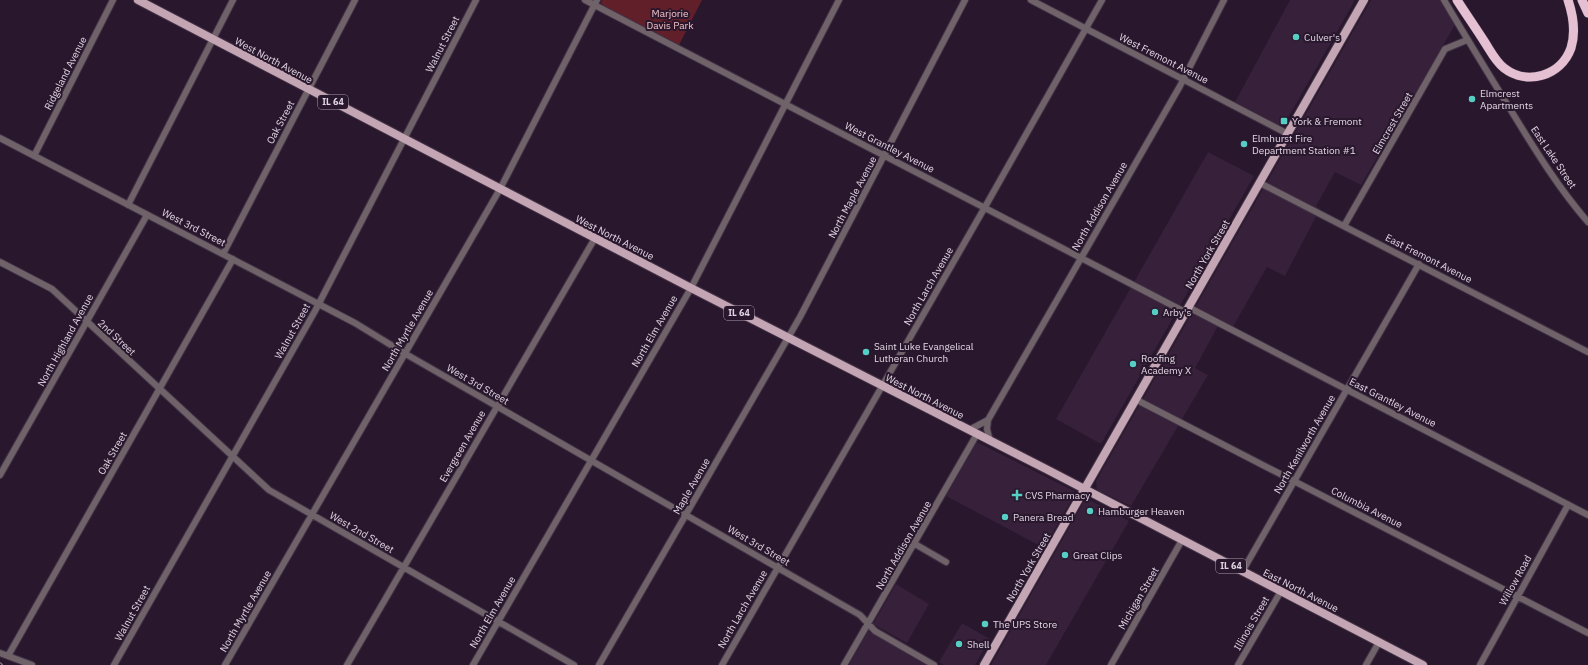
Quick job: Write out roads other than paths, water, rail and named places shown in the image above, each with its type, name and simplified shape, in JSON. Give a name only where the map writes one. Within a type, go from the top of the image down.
[{"type":"highway","points":[[1457,0],[1496,60],[1503,68],[1511,73],[1530,78],[1552,72],[1568,55],[1574,28],[1568,0]]},
{"type":"highway","points":[[1582,0],[1588,13]]},
{"type":"main road","name":"West North Avenue","points":[[138,0],[308,90],[691,288],[1084,489]]},
{"type":"main road","name":"North York Street","points":[[984,665],[1364,0]]},
{"type":"main road","name":"East North Avenue","points":[[1084,489],[1423,665]]},
{"type":"street","name":"Ridgeland Avenue","points":[[34,156],[113,0]]},
{"type":"street","points":[[128,205],[233,0]]},
{"type":"street","name":"Oak Street","points":[[223,254],[355,0]]},
{"type":"street","name":"Walnut Street","points":[[114,665],[318,303],[476,0]]},
{"type":"street","name":"West Grantley Avenue","points":[[585,0],[596,2],[785,104],[1082,258],[1187,310]]},
{"type":"street","name":"North Elm Avenue","points":[[473,665],[691,288],[839,0]]},
{"type":"street","name":"North Maple Avenue","points":[[800,317],[965,0]]},
{"type":"street","name":"West Fremont Avenue","points":[[1031,0],[1288,134]]},
{"type":"street","name":"North Larch Avenue","points":[[722,665],[1102,0]]},
{"type":"street","name":"North Addison Avenue","points":[[988,420],[1183,79],[1224,0]]},
{"type":"street","name":"East Lake Street","points":[[1444,0],[1466,40],[1534,148],[1577,209],[1588,222]]},
{"type":"street","name":"North Myrtle Avenue","points":[[225,665],[500,189],[596,2]]},
{"type":"street","name":"Elmcrest Street","points":[[1344,226],[1445,49],[1466,40]]},
{"type":"street","name":"West 3rd Street","points":[[0,138],[355,323],[404,353],[860,615],[875,631],[934,665]]},
{"type":"street","name":"East Fremont Avenue","points":[[1260,183],[1588,352]]},
{"type":"street","name":"North Highland Avenue","points":[[0,475],[147,215]]},
{"type":"street","name":"Evergreen Avenue","points":[[347,665],[595,238]]},
{"type":"street","name":"Oak Street","points":[[8,656],[233,259]]},
{"type":"street","name":"2nd Street","points":[[0,262],[52,289],[160,389]]},
{"type":"street","name":"North Kenilworth Avenue","points":[[1242,572],[1419,264]]},
{"type":"street","name":"East Grantley Avenue","points":[[1187,310],[1347,390],[1588,515]]},
{"type":"street","name":"Maple Avenue","points":[[599,665],[800,317]]},
{"type":"street","name":"West 2nd Street","points":[[160,389],[269,490],[574,665]]},
{"type":"street","name":"Columbia Avenue","points":[[1136,399],[1588,633]]},
{"type":"street","points":[[969,430],[988,420],[990,441]]},
{"type":"street","name":"North Addison Avenue","points":[[844,665],[977,434]]},
{"type":"street","name":"Willow Road","points":[[1480,665],[1568,505]]},
{"type":"street","name":"Michigan Street","points":[[1111,665],[1182,540]]},
{"type":"street","points":[[915,544],[946,562]]},
{"type":"street","name":"Illinois Street","points":[[1238,665],[1281,591]]},
{"type":"street","points":[[1366,665],[1379,642]]},
{"type":"street","points":[[0,653],[32,665]]},
{"type":"place","name":"Culver's","points":[[1296,37]]},
{"type":"place","name":"Elmcrest Apartments","points":[[1472,99]]},
{"type":"place","name":"York & Fremont","points":[[1284,121]]},
{"type":"place","name":"Elmhurst Fire Department Station #1","points":[[1244,144]]},
{"type":"place","name":"Arby's","points":[[1155,312]]},
{"type":"place","name":"Saint Luke Evangelical Lutheran Church","points":[[866,352]]},
{"type":"place","name":"Roofing Academy X","points":[[1133,364]]},
{"type":"place","name":"CVS Pharmacy","points":[[1017,495]]},
{"type":"place","name":"Hamburger Heaven","points":[[1090,511]]},
{"type":"place","name":"Panera Bread","points":[[1005,517]]},
{"type":"place","name":"Great Clips","points":[[1065,555]]},
{"type":"place","name":"The UPS Store","points":[[985,624]]},
{"type":"place","name":"Shell","points":[[959,644]]},
{"type":"park label","name":"Marjorie Davis Park","points":[[670,18]]}]
